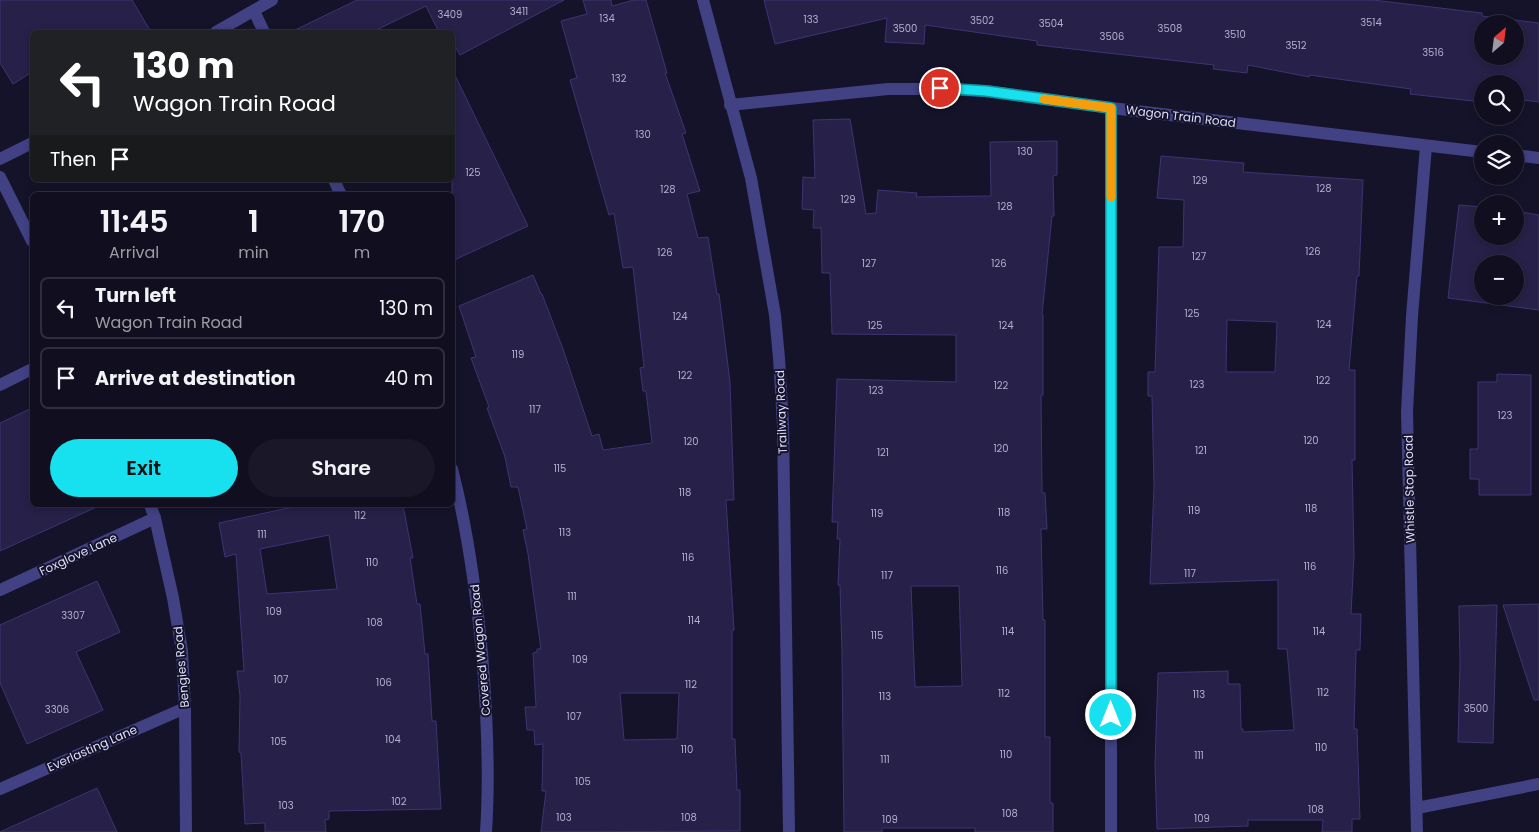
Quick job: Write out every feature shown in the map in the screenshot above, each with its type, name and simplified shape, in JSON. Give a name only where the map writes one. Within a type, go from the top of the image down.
[{"type":"street","points":[[220,30],[272,0]]},
{"type":"street","name":"Trailway Road","points":[[703,0],[751,178],[768,277],[779,358],[783,425],[789,832]]},
{"type":"street","points":[[254,11],[263,30]]},
{"type":"street","name":"Wagon Train Road","points":[[730,105],[888,89],[940,88],[986,91],[1111,108],[1474,151]]},
{"type":"street","points":[[1111,108],[1111,832]]},
{"type":"street","points":[[0,159],[30,144]]},
{"type":"street","name":"Whistle Stop Road","points":[[1417,832],[1408,412],[1412,316],[1426,146]]},
{"type":"street","points":[[1524,156],[1539,158]]},
{"type":"street","points":[[0,177],[30,237]]},
{"type":"street","points":[[0,385],[30,370]]},
{"type":"street","name":"Covered Wagon Road","points":[[455,482],[470,549],[477,597],[487,732],[486,832]]},
{"type":"street","name":"Bengies Road","points":[[151,507],[173,598],[182,651],[185,708],[186,832]]},
{"type":"street","name":"Foxglove Lane","points":[[0,590],[155,518]]},
{"type":"street","name":"Everlasting Lane","points":[[0,789],[185,708]]},
{"type":"street","points":[[1417,808],[1539,784]]},
{"type":"building","points":[[0,0],[132,0],[150,30],[30,30],[30,73],[13,84],[0,63]]},
{"type":"building","points":[[357,0],[564,0],[460,55],[455,46],[455,30],[438,30],[426,6],[376,30],[295,30]]},
{"type":"building","points":[[583,0],[611,0],[612,6],[634,0],[646,0],[667,73],[665,73],[686,133],[682,134],[700,191],[687,194],[698,238],[708,237],[717,294],[719,294],[730,382],[734,500],[726,500],[734,630],[732,631],[732,739],[735,739],[737,790],[740,790],[740,831],[541,832],[546,791],[542,791],[543,744],[535,745],[534,730],[527,730],[525,707],[536,707],[533,653],[537,652],[537,649],[541,649],[523,530],[527,529],[518,487],[511,487],[505,457],[471,358],[476,357],[459,306],[533,275],[563,349],[592,436],[599,434],[603,450],[652,443],[646,391],[643,391],[640,368],[644,367],[633,267],[623,268],[614,213],[609,215],[570,80],[577,78],[561,21],[587,14]],"holes":[[[620,693],[679,693],[677,739],[624,740]]]},
{"type":"building","points":[[764,0],[1373,0],[1482,13],[1482,15],[1474,15],[1474,65],[1524,65],[1524,21],[1539,23],[1539,102],[1524,100],[1524,75],[1474,75],[1474,101],[1410,94],[1411,89],[1309,75],[1309,77],[1248,65],[1247,73],[1213,69],[1214,65],[1037,45],[1037,41],[925,25],[924,44],[885,42],[887,18],[775,44]]},
{"type":"building","points":[[455,75],[528,226],[455,260],[455,192],[452,192],[452,182],[455,182]]},
{"type":"building","points":[[850,119],[866,214],[876,213],[878,190],[917,193],[916,197],[991,196],[990,142],[1057,141],[1057,175],[1053,176],[1054,216],[1052,216],[1042,315],[1043,395],[1041,395],[1042,493],[1045,493],[1047,529],[1041,529],[1043,620],[1045,620],[1045,737],[1050,737],[1050,803],[1053,803],[1053,832],[975,832],[975,828],[882,828],[882,832],[844,832],[842,654],[840,585],[838,585],[840,539],[837,539],[838,522],[832,522],[837,379],[956,382],[956,335],[832,334],[830,273],[822,273],[821,228],[813,228],[814,210],[802,209],[803,177],[815,178],[813,120]],"holes":[[[911,586],[959,586],[962,686],[915,687]]]},
{"type":"building","points":[[1161,156],[1244,163],[1243,172],[1363,180],[1359,276],[1357,276],[1349,370],[1355,370],[1355,460],[1352,460],[1354,555],[1351,614],[1361,614],[1360,650],[1356,650],[1354,729],[1357,729],[1360,819],[1352,819],[1352,832],[1322,832],[1323,820],[1248,820],[1248,826],[1157,829],[1155,766],[1158,673],[1228,671],[1228,684],[1240,684],[1241,729],[1243,729],[1243,732],[1294,730],[1287,649],[1278,649],[1278,580],[1150,584],[1154,486],[1152,396],[1148,396],[1148,372],[1155,372],[1159,247],[1183,247],[1184,200],[1157,198]],"holes":[[[1227,320],[1277,322],[1275,372],[1226,372]]]},
{"type":"building","points":[[1459,205],[1474,206],[1474,245],[1524,245],[1524,212],[1539,215],[1539,310],[1501,305],[1524,305],[1524,255],[1474,255],[1474,301],[1448,298]]},
{"type":"building","points":[[1497,374],[1531,375],[1531,495],[1479,495],[1479,479],[1470,479],[1470,449],[1478,449],[1478,382],[1497,382]]},
{"type":"building","points":[[30,409],[30,507],[97,507],[0,551],[0,423]]},
{"type":"building","points":[[293,507],[403,507],[413,558],[410,558],[417,604],[420,604],[425,654],[428,654],[432,721],[436,721],[441,809],[329,811],[329,819],[325,820],[326,832],[265,832],[265,823],[245,824],[241,753],[239,752],[240,696],[237,671],[244,671],[236,554],[225,557],[219,523]],"holes":[[[329,535],[337,589],[267,594],[260,549]]]},
{"type":"building","points":[[97,581],[120,632],[76,652],[103,710],[27,744],[0,683],[0,625]]},
{"type":"building","points":[[1539,604],[1539,700],[1534,700],[1503,605]]},
{"type":"building","points":[[1497,605],[1493,743],[1458,742],[1459,606]]},
{"type":"building","points":[[97,788],[117,832],[0,832]]},
{"type":"slow traffic","points":[[1044,99],[1111,108],[1111,197]]},
{"type":"route","points":[[940,88],[1030,96],[1111,108],[1111,715]]}]
